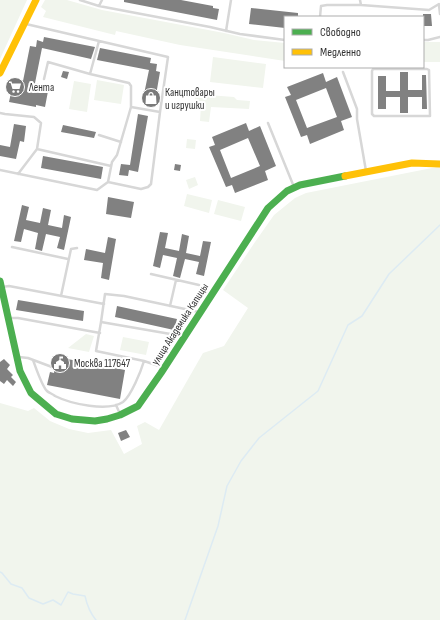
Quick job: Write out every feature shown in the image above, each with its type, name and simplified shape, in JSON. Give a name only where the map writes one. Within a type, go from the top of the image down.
[{"type":"street","points":[[0,73],[36,0]]},
{"type":"street","name":"улица Академика Капицы","points":[[1,284],[20,371],[31,393],[56,414],[72,419],[95,421],[107,420],[138,406],[268,208],[287,191],[300,185],[412,163],[440,164]]},
{"type":"lane","points":[[80,0],[99,6],[240,34],[284,40]]},
{"type":"lane","points":[[99,6],[102,0]]},
{"type":"lane","points":[[226,31],[231,0]]},
{"type":"lane","points":[[360,0],[361,6]]},
{"type":"lane","points":[[320,16],[321,6],[327,5],[429,10],[440,4],[440,14]]},
{"type":"lane","points":[[24,24],[168,57],[151,184],[148,188],[142,189],[108,182]]},
{"type":"lane","points":[[424,40],[440,37]]},
{"type":"lane","points":[[90,74],[99,41]]},
{"type":"lane","points":[[0,170],[97,190],[108,182],[112,162],[117,155],[131,107],[131,86],[129,83],[48,62],[44,79]]},
{"type":"lane","points":[[373,69],[429,70],[430,116],[374,116],[372,112],[373,69]]},
{"type":"lane","points":[[343,72],[357,109],[357,119],[366,172]]},
{"type":"lane","points":[[131,107],[160,112]]},
{"type":"lane","points":[[0,113],[34,117],[41,123],[37,149],[18,174]]},
{"type":"lane","points":[[268,123],[294,188]]},
{"type":"lane","points":[[99,135],[121,142]]},
{"type":"lane","points":[[37,149],[111,166]]},
{"type":"lane","points":[[12,247],[68,259]]},
{"type":"lane","points":[[61,296],[70,249],[77,248]]},
{"type":"lane","points":[[151,274],[199,285]]},
{"type":"lane","points":[[170,306],[176,280]]},
{"type":"lane","points":[[1,284],[104,304]]},
{"type":"lane","points":[[164,368],[144,361],[96,351],[105,294],[124,296],[200,312]]},
{"type":"lane","points":[[8,318],[18,318],[100,333]]},
{"type":"lane","points":[[101,322],[184,337]]},
{"type":"lane","points":[[16,356],[52,367]]},
{"type":"lane","points":[[33,360],[47,392],[62,400],[98,407],[116,406],[125,401],[140,374],[144,361]]},
{"type":"lane","points":[[116,406],[120,415]]},
{"type":"shaded area","points":[[0,0],[27,0],[0,59]]},
{"type":"shaded area","points":[[45,0],[67,0],[102,10],[254,40],[284,43],[284,61],[180,45],[116,31],[115,35],[43,17],[46,11],[41,7]]},
{"type":"shaded area","points":[[424,42],[440,42],[440,62],[424,62]]},
{"type":"shaded area","points":[[213,57],[266,64],[263,88],[210,82]]},
{"type":"shaded area","points":[[97,80],[124,85],[121,104],[94,100]]},
{"type":"shaded area","points":[[74,81],[91,84],[87,112],[69,109]]},
{"type":"shaded area","points":[[195,94],[234,97],[237,100],[250,101],[249,109],[211,107],[209,122],[200,121],[201,105],[195,104]]},
{"type":"shaded area","points":[[187,139],[196,140],[195,149],[186,148]]},
{"type":"shaded area","points":[[440,167],[440,620],[0,620],[0,403],[28,411],[34,408],[50,421],[69,429],[88,433],[111,430],[124,454],[142,444],[137,426],[145,422],[159,430],[203,353],[224,346],[248,308],[223,290],[274,215],[295,198],[306,193]]},
{"type":"shaded area","points":[[195,177],[198,185],[189,189],[186,180]]},
{"type":"shaded area","points":[[187,194],[212,200],[209,213],[184,206]]},
{"type":"shaded area","points":[[218,200],[245,207],[241,221],[214,214]]},
{"type":"shaded area","points":[[86,334],[94,336],[89,352],[68,348]]},
{"type":"shaded area","points":[[123,337],[149,342],[146,355],[120,350]]},
{"type":"building","points":[[124,0],[181,0],[213,6],[213,8],[219,9],[217,20],[124,2]]},
{"type":"building","points":[[251,8],[298,13],[298,16],[284,16],[284,28],[249,24]]},
{"type":"building","points":[[423,14],[431,14],[432,26],[424,26]]},
{"type":"building","points":[[44,37],[95,47],[91,59],[42,48],[35,83],[49,86],[45,107],[36,105],[36,107],[9,102],[14,79],[23,81],[30,46],[36,47],[37,40],[43,42]]},
{"type":"building","points":[[100,48],[151,58],[150,63],[157,64],[156,71],[160,72],[155,101],[143,99],[149,70],[97,60]]},
{"type":"building","points":[[63,71],[69,72],[67,79],[61,77]]},
{"type":"building","points":[[400,72],[408,72],[408,90],[422,90],[422,75],[426,75],[427,109],[422,109],[422,97],[408,97],[408,113],[400,113],[400,97],[386,97],[386,109],[378,109],[378,76],[386,76],[386,91],[400,91]]},
{"type":"building","points":[[323,73],[326,82],[337,77],[352,117],[341,121],[344,130],[310,144],[307,135],[301,137],[285,97],[291,95],[287,87]],"holes":[[[326,88],[337,117],[307,128],[296,100]]]},
{"type":"building","points":[[138,114],[148,116],[138,172],[129,170],[128,176],[119,175],[121,164],[130,165]]},
{"type":"building","points":[[246,123],[249,131],[260,126],[276,166],[265,171],[268,180],[235,193],[232,185],[226,187],[209,147],[215,145],[212,137]],"holes":[[[248,138],[260,166],[231,178],[220,150]]]},
{"type":"building","points":[[14,124],[26,126],[24,142],[20,141],[16,159],[0,156],[0,145],[10,147]]},
{"type":"building","points":[[63,125],[96,132],[94,138],[61,132]]},
{"type":"building","points":[[43,156],[103,167],[101,179],[41,168]]},
{"type":"building","points":[[175,164],[181,165],[180,171],[174,170]]},
{"type":"building","points":[[108,197],[134,202],[131,218],[106,214]]},
{"type":"building","points":[[22,205],[29,207],[26,220],[40,223],[43,208],[51,210],[48,225],[62,228],[64,215],[71,217],[64,250],[57,248],[60,237],[46,234],[42,251],[35,249],[38,233],[24,229],[21,242],[14,241]]},
{"type":"building","points":[[160,232],[168,233],[165,248],[179,251],[182,234],[189,236],[186,253],[200,256],[203,241],[211,242],[204,276],[196,274],[199,262],[185,259],[180,278],[173,276],[177,258],[163,255],[160,268],[153,266]]},
{"type":"building","points":[[108,237],[116,239],[109,280],[101,278],[103,263],[84,260],[86,249],[105,253]]},
{"type":"building","points":[[18,300],[84,311],[83,321],[16,310]]},
{"type":"building","points":[[117,306],[177,319],[174,330],[115,317]]},
{"type":"building","points":[[57,357],[125,370],[120,399],[47,385],[50,372],[54,373]]},
{"type":"building","points":[[4,359],[10,365],[7,369],[13,375],[11,377],[16,382],[13,386],[7,380],[4,384],[0,381],[0,362]]},
{"type":"building","points":[[126,430],[130,437],[121,441],[118,433]]},
{"type":"waterway","points":[[185,620],[218,526],[227,486],[241,461],[259,438],[318,391],[348,325],[362,316],[389,274],[440,225]]},
{"type":"waterway","points":[[0,572],[11,584],[22,588],[29,598],[43,604],[53,600],[61,605],[68,592],[85,596],[89,609],[96,620]]},
{"type":"traffic: fast","points":[[0,281],[20,371],[31,393],[56,414],[72,419],[95,421],[107,419],[120,415],[138,406],[268,208],[287,191],[300,185],[345,176]]},
{"type":"traffic: slow","points":[[0,73],[36,0]]},
{"type":"traffic: slow","points":[[345,176],[412,163],[440,164]]},
{"type":"place","name":"Лента","points":[[15,87]]},
{"type":"place","name":"Канцтовары и игрушки","points":[[151,98]]},
{"type":"place","name":"Москва 117647","points":[[60,363]]}]
